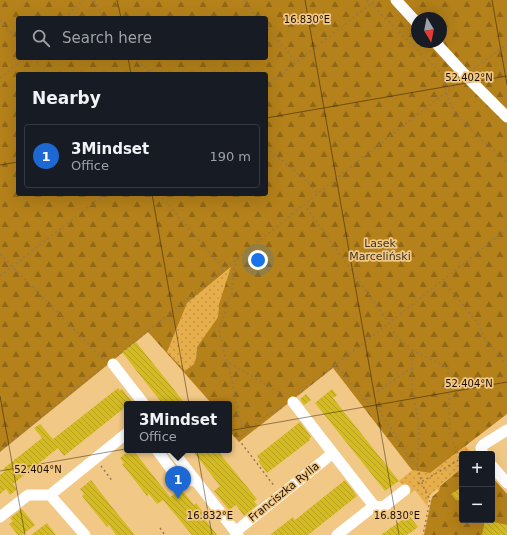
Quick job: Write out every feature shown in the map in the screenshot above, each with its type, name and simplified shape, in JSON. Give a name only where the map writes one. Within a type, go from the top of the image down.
[{"type":"street","points":[[396,0],[411,16]]},
{"type":"street","points":[[440,48],[507,117]]},
{"type":"street","points":[[110,364],[141,401]]},
{"type":"street","points":[[292,401],[374,506]]},
{"type":"street","points":[[482,451],[483,445],[507,430]]},
{"type":"street","points":[[0,517],[28,495],[50,494],[124,436]]},
{"type":"street","points":[[159,453],[179,480],[195,481]]},
{"type":"street","points":[[174,453],[236,533]]},
{"type":"street","name":"Franciszka Rylla","points":[[236,533],[281,494],[333,453]]},
{"type":"street","points":[[495,469],[507,483]]},
{"type":"street","points":[[337,535],[374,506],[384,507],[405,490]]},
{"type":"street","points":[[50,494],[84,535]]},
{"type":"path","points":[[67,16],[83,0]]},
{"type":"path","points":[[94,0],[103,16]]},
{"type":"path","points":[[244,0],[255,16]]},
{"type":"path","points":[[367,0],[441,72],[444,78],[446,93],[455,114],[507,163]]},
{"type":"path","points":[[268,84],[376,0]]},
{"type":"path","points":[[268,19],[270,25],[268,28]]},
{"type":"path","points":[[0,20],[16,39]]},
{"type":"path","points":[[268,30],[286,48],[296,62]]},
{"type":"path","points":[[472,70],[507,44]]},
{"type":"path","points":[[0,78],[22,60]]},
{"type":"path","points":[[35,60],[46,72]]},
{"type":"path","points":[[137,60],[152,72]]},
{"type":"path","points":[[0,450],[110,364],[304,204],[462,79]]},
{"type":"path","points":[[268,150],[299,174],[318,194]]},
{"type":"path","points":[[0,276],[102,196]]},
{"type":"path","points":[[161,196],[224,269]]},
{"type":"path","points":[[304,204],[389,323],[395,335],[412,350],[448,368],[450,434],[459,454]]},
{"type":"path","points":[[281,494],[239,440],[243,434],[267,415],[279,410],[292,401],[335,364],[443,281],[507,229]]},
{"type":"path","points":[[0,254],[110,364]]},
{"type":"path","points":[[239,257],[233,272],[232,294],[226,305],[219,330],[225,356],[228,362],[243,434]]},
{"type":"path","points":[[443,281],[477,322],[486,341],[507,365]]},
{"type":"path","points":[[412,350],[412,388],[418,418],[419,435],[417,466],[430,500],[423,535]]},
{"type":"path","points":[[228,362],[292,401]]},
{"type":"path","points":[[335,364],[365,400],[380,411],[412,462],[417,466]]},
{"type":"path","points":[[365,400],[413,367]]},
{"type":"path","points":[[418,484],[459,460]]},
{"type":"path","points":[[98,462],[113,482]]},
{"type":"path","points":[[160,528],[165,535]]},
{"type":"shaded area","points":[[232,267],[219,304],[218,317],[197,347],[194,364],[185,371],[167,352],[186,303]]},
{"type":"shaded area","points":[[466,446],[470,451],[459,451]]},
{"type":"shaded area","points":[[459,451],[459,470],[440,485],[439,491],[437,489],[430,495],[427,506],[415,490],[410,494],[399,481],[412,470],[430,473]]},
{"type":"green space","name":"Lasek Marceliński","points":[[0,0],[507,0],[507,414],[430,473],[412,470],[333,368],[239,442],[232,434],[232,401],[209,401],[148,332],[0,452]],"holes":[[[231,267],[219,304],[218,317],[197,347],[194,364],[185,371],[167,352],[187,303]]]},
{"type":"green space","points":[[459,470],[459,523],[495,523],[495,480],[507,494],[507,535],[424,535],[432,497],[439,491],[440,486]]},
{"type":"building","points":[[136,342],[183,401],[161,401],[122,352]]},
{"type":"building","points":[[118,388],[120,391],[122,389],[131,401],[124,401],[123,409],[64,456],[58,448],[13,484],[17,489],[10,495],[6,489],[0,494],[0,475],[5,471],[3,469],[42,438],[34,428],[40,424],[53,439]]},
{"type":"building","points":[[332,389],[337,395],[333,398],[399,481],[385,491],[315,403]]},
{"type":"building","points":[[306,394],[311,400],[304,405],[300,399]]},
{"type":"building","points":[[300,422],[311,437],[309,439],[310,440],[267,473],[258,461],[260,460],[257,456]]},
{"type":"building","points":[[126,453],[135,453],[170,497],[181,489],[194,505],[196,503],[206,516],[204,518],[217,535],[192,535],[163,500],[157,504],[149,494],[147,496],[122,464],[124,463],[120,458]]},
{"type":"building","points":[[194,453],[219,453],[257,499],[254,501],[257,505],[244,516],[236,505],[229,510],[214,491],[220,486]]},
{"type":"building","points":[[91,480],[135,535],[116,535],[109,525],[107,527],[82,496],[84,494],[80,489]]},
{"type":"building","points":[[345,480],[357,496],[308,535],[270,535],[293,517],[295,520]]},
{"type":"building","points":[[459,489],[459,500],[456,500],[451,494]]},
{"type":"building","points":[[22,509],[35,525],[22,535],[18,535],[9,524],[13,521],[10,518]]},
{"type":"building","points":[[409,515],[418,527],[410,533],[406,535],[381,535]]},
{"type":"building","points":[[495,522],[507,525],[507,535],[482,535],[484,523]]},
{"type":"building","points":[[47,523],[56,535],[31,535]]},
{"type":"place","name":"3Mindset","points":[[178,499]]}]
